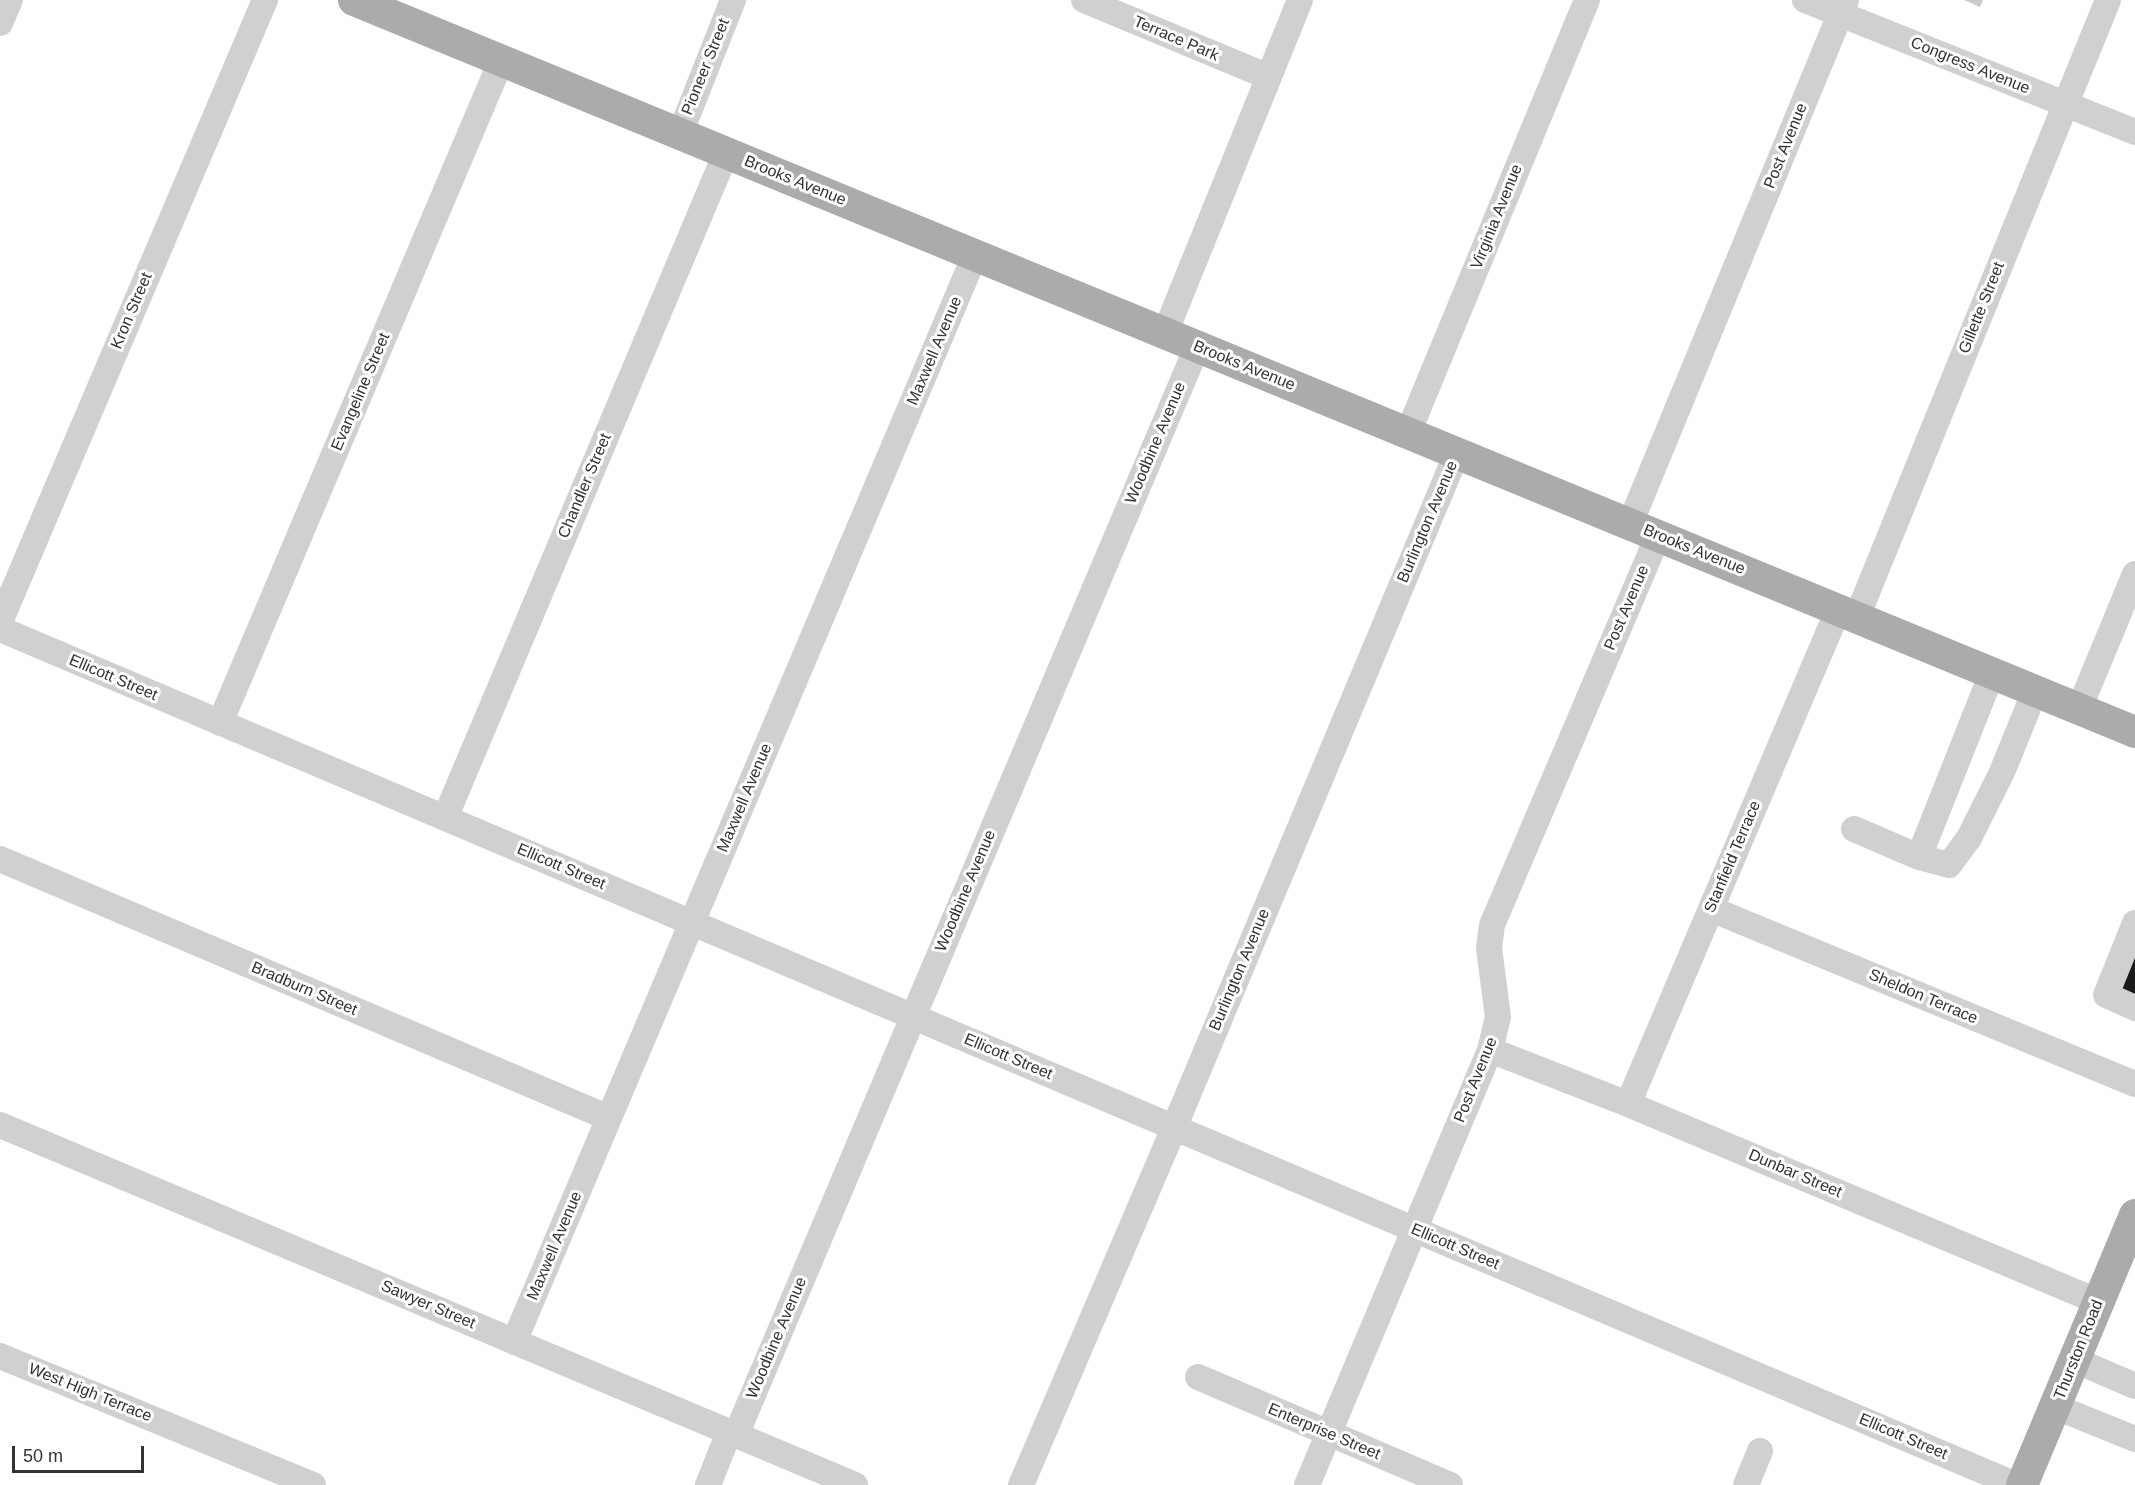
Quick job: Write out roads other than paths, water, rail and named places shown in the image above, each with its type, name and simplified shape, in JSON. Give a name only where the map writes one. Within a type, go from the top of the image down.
[{"type":"main road","name":"Brooks Avenue","points":[[354,0],[2135,732]]},
{"type":"main road","name":"Thurston Road","points":[[2022,1485],[2135,1215]]},
{"type":"street","points":[[0,23],[10,0]]},
{"type":"street","name":"Kron Street","points":[[0,622],[265,0]]},
{"type":"street","name":"Pioneer Street","points":[[680,134],[733,0]]},
{"type":"street","name":"Terrace Park","points":[[1084,0],[1269,77]]},
{"type":"street","points":[[1164,333],[1300,0]]},
{"type":"street","name":"Virginia Avenue","points":[[1408,433],[1587,0]]},
{"type":"street","name":"Congress Avenue","points":[[1805,0],[1843,7],[2065,104],[2135,132]]},
{"type":"street","name":"Gillette Street","points":[[1847,613],[2108,0]]},
{"type":"street","name":"Post Avenue","points":[[1307,1485],[1490,1050],[1498,1017],[1489,948],[1492,925],[1843,7]]},
{"type":"street","name":"Evangeline Street","points":[[220,723],[501,61]]},
{"type":"street","name":"Chandler Street","points":[[445,818],[726,153]]},
{"type":"street","name":"Maxwell Avenue","points":[[514,1342],[975,255]]},
{"type":"street","name":"Woodbine Avenue","points":[[708,1485],[733,1433],[913,1017],[1197,347]]},
{"type":"street","name":"Burlington Avenue","points":[[1021,1485],[1174,1128],[1457,453]]},
{"type":"street","points":[[2079,709],[2135,574]]},
{"type":"street","name":"Stanfield Terrace","points":[[1628,1104],[1711,909],[1847,613]]},
{"type":"street","name":"Ellicott Street","points":[[0,630],[2016,1485]]},
{"type":"street","points":[[1919,857],[1992,673]]},
{"type":"street","points":[[1854,829],[1919,857],[1949,866],[1970,838],[2002,772],[2035,691]]},
{"type":"street","name":"Bradburn Street","points":[[0,859],[609,1118]]},
{"type":"street","name":"Sheldon Terrace","points":[[1711,909],[2135,1084]]},
{"type":"street","points":[[2135,923],[2106,995],[2135,1008]]},
{"type":"street","name":"Dunbar Street","points":[[1490,1050],[1628,1104],[2099,1302]]},
{"type":"street","name":"Sawyer Street","points":[[0,1125],[855,1485]]},
{"type":"street","name":"West High Terrace","points":[[0,1356],[313,1485]]},
{"type":"street","points":[[2075,1360],[2135,1386]]},
{"type":"street","name":"Enterprise Street","points":[[1198,1377],[1450,1485]]},
{"type":"street","points":[[2056,1407],[2135,1439]]},
{"type":"street","points":[[1746,1485],[1760,1451]]}]
